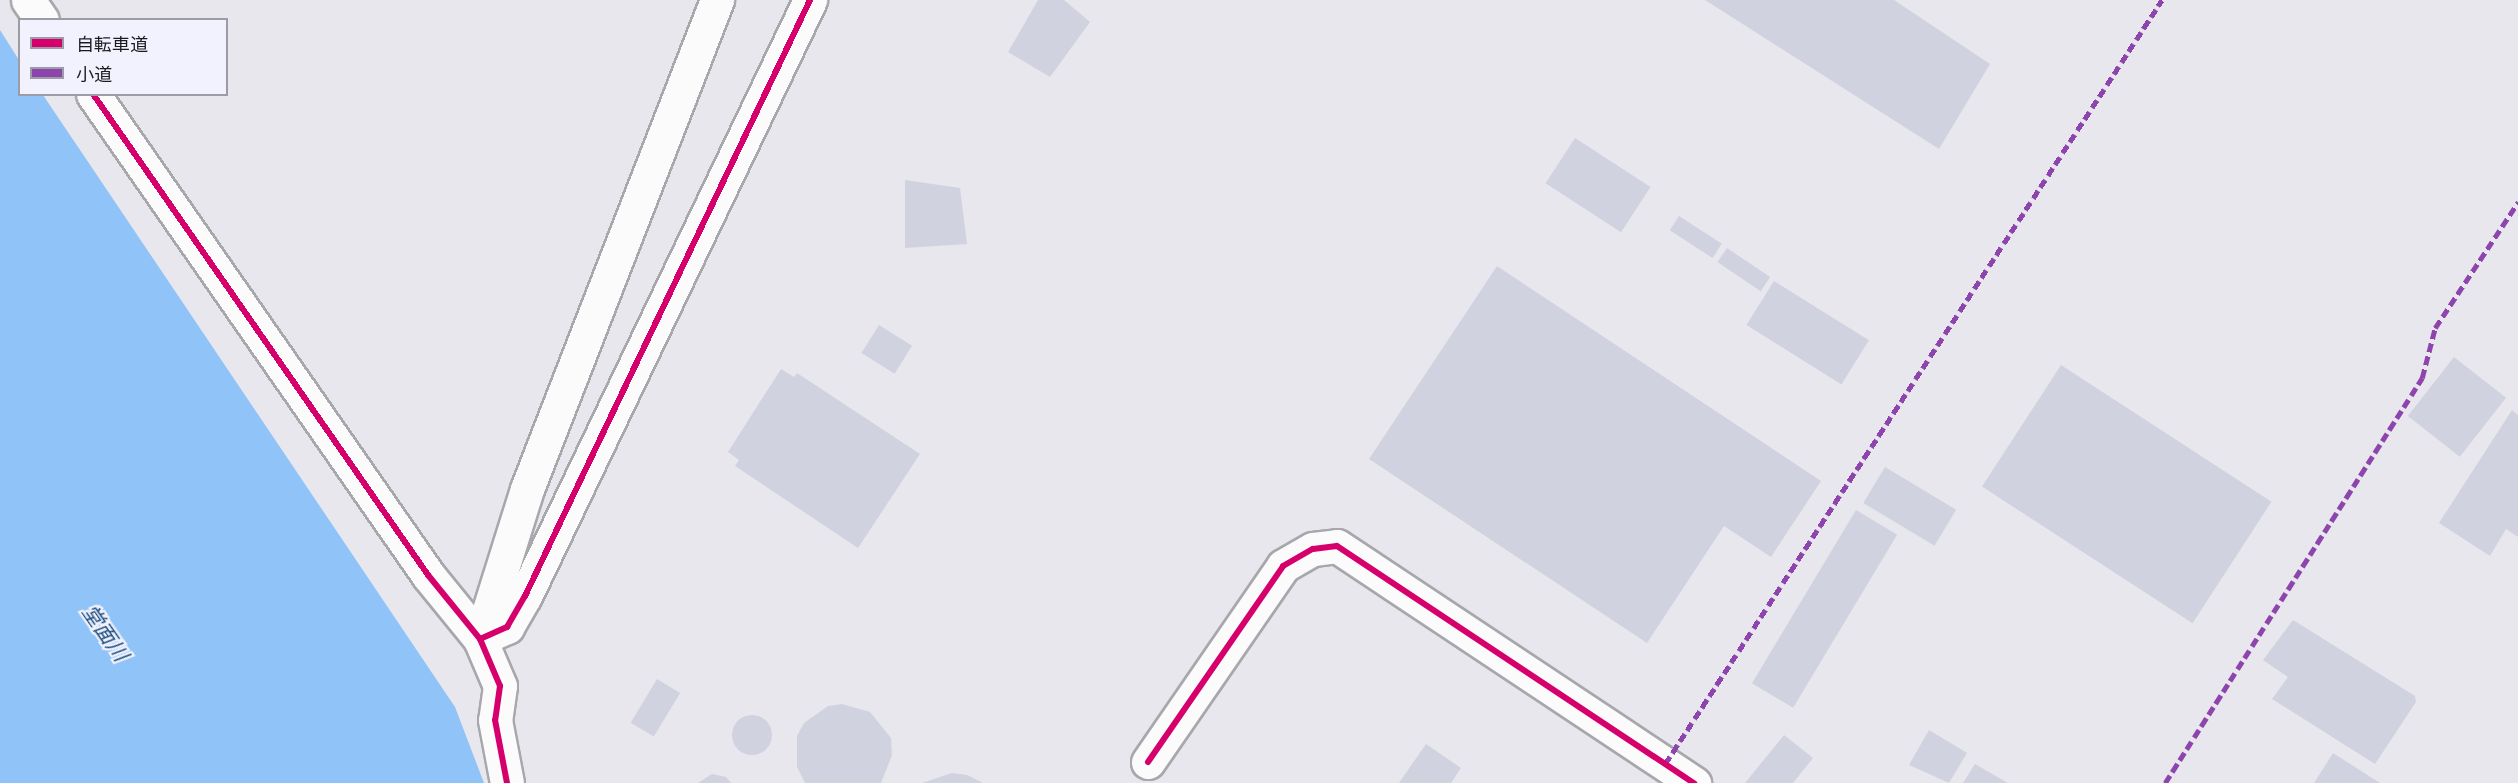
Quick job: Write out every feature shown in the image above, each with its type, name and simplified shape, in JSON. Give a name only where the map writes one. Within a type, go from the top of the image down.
[{"type":"street","points":[[28,0],[41,18]]},
{"type":"street","points":[[480,639],[527,489],[717,0]]},
{"type":"street","points":[[480,639],[507,627],[525,596],[810,0]]},
{"type":"street","points":[[94,96],[428,576],[480,639],[500,686],[495,720],[507,783]]},
{"type":"street","points":[[1148,762],[1282,566],[1313,549],[1337,546],[1694,783]]},
{"type":"water","name":"堂面川","points":[[0,30],[18,58],[18,96],[44,96],[455,707],[484,783],[0,783]]},
{"type":"building","points":[[1038,0],[1064,0],[1090,22],[1050,77],[1008,52]]},
{"type":"building","points":[[1705,0],[1894,0],[1990,64],[1939,149]]},
{"type":"building","points":[[1575,138],[1650,187],[1621,232],[1546,183]]},
{"type":"building","points":[[905,180],[960,188],[967,244],[905,248]]},
{"type":"building","points":[[1679,216],[1722,244],[1713,258],[1670,230]]},
{"type":"building","points":[[1727,248],[1770,277],[1761,291],[1717,262]]},
{"type":"building","points":[[1497,266],[1821,481],[1771,557],[1724,526],[1647,643],[1369,459]]},
{"type":"building","points":[[1774,281],[1869,340],[1841,384],[1746,325]]},
{"type":"building","points":[[879,325],[912,346],[895,374],[862,353]]},
{"type":"building","points":[[2454,357],[2506,398],[2460,457],[2408,416]]},
{"type":"building","points":[[2061,365],[2272,502],[2193,623],[1982,487]]},
{"type":"building","points":[[781,369],[794,377],[797,373],[920,454],[858,548],[735,466],[739,460],[728,452]]},
{"type":"building","points":[[2512,410],[2518,415],[2518,537],[2506,529],[2490,556],[2439,523]]},
{"type":"building","points":[[1885,467],[1956,510],[1935,546],[1863,503]]},
{"type":"building","points":[[1856,510],[1897,535],[1793,708],[1752,683]]},
{"type":"building","points":[[2293,620],[2415,696],[2416,702],[2375,764],[2272,699],[2288,677],[2263,660]]},
{"type":"building","points":[[657,679],[680,693],[654,737],[631,723]]},
{"type":"building","points":[[842,704],[870,712],[891,738],[892,755],[881,783],[805,783],[797,767],[797,736],[804,723],[828,706]]},
{"type":"building","points":[[752,715],[766,721],[772,735],[766,749],[752,755],[738,749],[732,735],[738,721]]},
{"type":"building","points":[[1929,730],[1967,753],[1949,783],[1909,765]]},
{"type":"building","points":[[1784,735],[1813,758],[1793,783],[1745,783]]},
{"type":"building","points":[[1426,744],[1461,768],[1451,783],[1399,783]]},
{"type":"building","points":[[2333,753],[2380,783],[2314,783]]},
{"type":"building","points":[[1975,764],[2008,783],[1963,783]]},
{"type":"building","points":[[952,773],[967,775],[983,783],[922,783]]},
{"type":"building","points":[[712,774],[726,777],[731,783],[698,783]]},
{"type":"marked path","points":[[1665,764],[2162,0]]},
{"type":"marked path","points":[[2165,783],[2422,378],[2435,328],[2518,202]]},
{"type":"cycle path","points":[[480,639],[507,627],[525,596],[810,0]]},
{"type":"cycle path","points":[[94,96],[428,575],[480,639],[500,686],[495,720],[507,783]]},
{"type":"cycle path","points":[[1148,762],[1283,566],[1313,549],[1337,546],[1694,783]]}]
